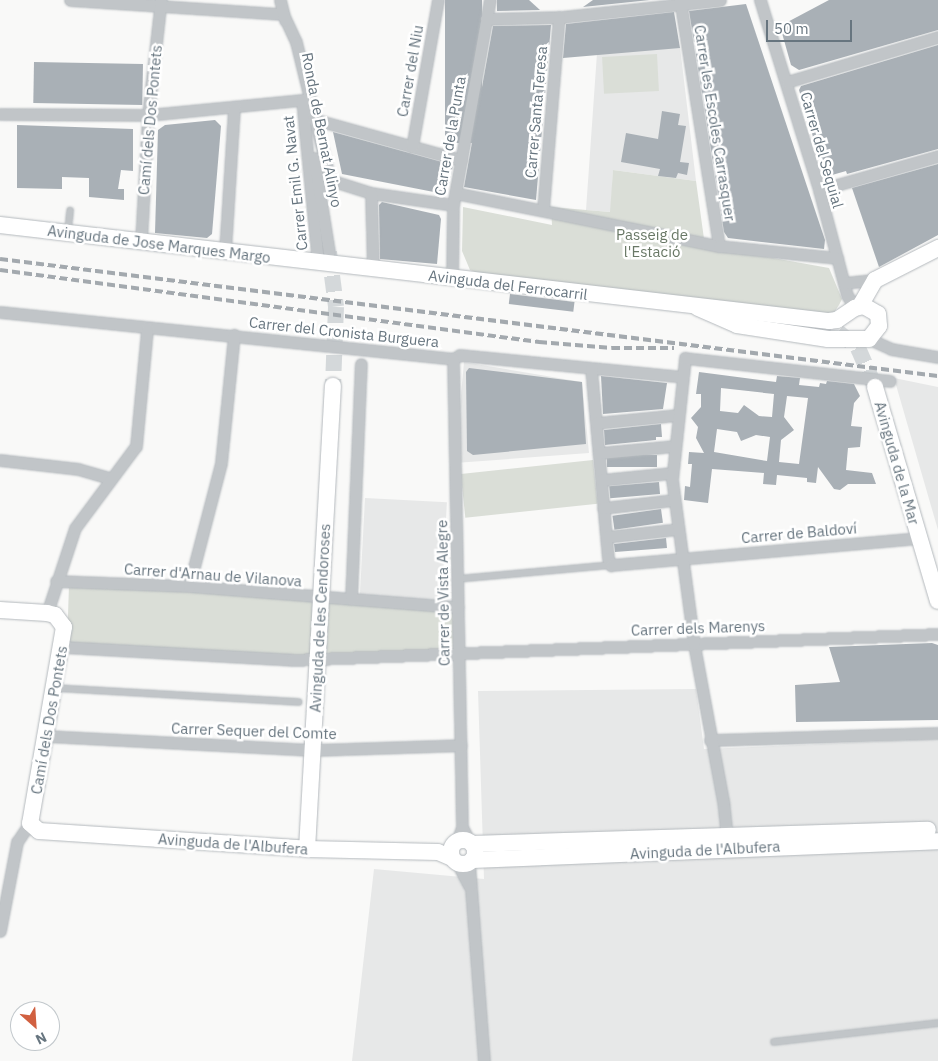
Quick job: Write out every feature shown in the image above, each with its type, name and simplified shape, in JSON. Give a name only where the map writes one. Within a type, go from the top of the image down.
[{"type":"street","points":[[70,0],[160,3],[283,14]]},
{"type":"street","name":"Ronda de Bernat Alinyo","points":[[280,0],[302,100]]},
{"type":"street","name":"Carrer del Niu","points":[[412,147],[438,0]]},
{"type":"street","name":"Carrer de la Punta","points":[[452,278],[454,199],[490,0]]},
{"type":"street","points":[[486,18],[559,17],[680,6],[720,0]]},
{"type":"street","name":"Carrer del Sequial","points":[[760,0],[787,82],[844,283],[854,310]]},
{"type":"street","name":"Camí dels Dos Pontets","points":[[141,241],[148,116],[160,3]]},
{"type":"street","name":"Carrer les Escoles Carrasquer","points":[[680,6],[719,246]]},
{"type":"street","name":"Ronda de Bernat Alinyo","points":[[283,14],[296,42],[330,180],[371,193],[454,199]]},
{"type":"street","name":"Carrer Santa Teresa","points":[[543,210],[559,17]]},
{"type":"street","points":[[787,82],[938,37]]},
{"type":"street","points":[[0,114],[148,116],[302,100]]},
{"type":"street","name":"Carrer Emil G. Navat","points":[[302,100],[324,258]]},
{"type":"street","points":[[225,251],[234,107]]},
{"type":"street","points":[[314,119],[461,160]]},
{"type":"street","points":[[819,190],[938,156]]},
{"type":"street","points":[[371,193],[373,268]]},
{"type":"street","points":[[454,199],[543,210],[719,246],[837,258]]},
{"type":"street","name":"Avinguda de Jose Marques Margo","points":[[0,225],[225,251],[324,258]]},
{"type":"street","points":[[844,283],[875,280],[938,248]]},
{"type":"street","name":"Avinguda del Ferrocarril","points":[[324,258],[373,268],[698,308]]},
{"type":"street","points":[[875,280],[854,310],[846,328],[862,339],[891,349],[938,357]]},
{"type":"street","points":[[713,306],[829,321],[854,310],[874,310],[880,320],[877,332],[862,339],[828,339],[737,325],[712,316],[698,308],[713,306]]},
{"type":"street","name":"Carrer del Cronista Burguera","points":[[0,312],[147,329],[234,335],[453,359],[460,355],[683,377]]},
{"type":"street","points":[[712,316],[733,316],[815,328]]},
{"type":"street","points":[[0,610],[47,613],[75,528],[110,478],[136,446],[147,329]]},
{"type":"street","points":[[189,586],[222,463],[234,335]]},
{"type":"street","points":[[724,843],[724,801],[710,740],[694,644],[674,500],[672,474],[686,358],[882,384]]},
{"type":"street","name":"Carrer de Vista Alegre","points":[[453,359],[461,745],[460,849]]},
{"type":"street","points":[[350,599],[361,364]]},
{"type":"street","points":[[592,368],[606,536],[611,565]]},
{"type":"street","name":"Avinguda de la Mar","points":[[882,384],[920,538],[938,602]]},
{"type":"street","name":"Avinguda de les Cendoroses","points":[[308,849],[333,386]]},
{"type":"street","points":[[596,423],[678,415]]},
{"type":"street","points":[[598,453],[675,446]]},
{"type":"street","points":[[0,460],[78,469],[110,478]]},
{"type":"street","points":[[601,480],[672,474]]},
{"type":"street","points":[[604,508],[674,500]]},
{"type":"street","points":[[606,536],[678,529]]},
{"type":"street","name":"Carrer de Baldoví","points":[[611,565],[920,538]]},
{"type":"street","name":"Carrer d'Arnau de Vilanova","points":[[56,581],[189,586],[458,606]]},
{"type":"street","name":"Camí dels Dos Pontets","points":[[0,931],[17,842],[30,823],[63,647],[64,627],[55,615],[47,613]]},
{"type":"street","name":"Carrer dels Marenys","points":[[63,647],[292,660],[318,657],[938,634]]},
{"type":"street","points":[[710,740],[938,733]]},
{"type":"street","name":"Carrer Sequer del Comte","points":[[46,736],[313,750],[461,745]]},
{"type":"street","name":"Avinguda de l'Albufera","points":[[30,823],[39,831],[308,849],[460,849],[724,843],[938,841]]},
{"type":"street","name":"Avinguda de l'Albufera","points":[[724,843],[938,830]]},
{"type":"street","points":[[460,849],[470,887],[484,1061]]},
{"type":"lane","points":[[68,233],[70,211]]},
{"type":"lane","points":[[457,579],[611,565]]},
{"type":"lane","points":[[55,688],[299,702]]},
{"type":"lane","points":[[774,1042],[938,1023]]},
{"type":"shaded area","points":[[680,47],[696,181],[613,170],[611,212],[586,210],[597,53]]},
{"type":"shaded area","points":[[464,362],[582,382],[589,453],[455,463]]},
{"type":"shaded area","points":[[894,378],[938,387],[938,530]]},
{"type":"shaded area","points":[[365,498],[447,502],[442,601],[360,597]]},
{"type":"shaded area","points":[[696,689],[704,749],[938,739],[938,1061],[352,1061],[374,869],[484,879],[478,691]]},
{"type":"green space","points":[[657,54],[659,91],[604,94],[602,57]]},
{"type":"green space","name":"Passeig de l'Estació","points":[[613,170],[696,181],[705,246],[829,268],[842,299],[839,305],[833,314],[483,275],[470,270],[462,251],[463,207],[552,225],[551,207],[610,212]]},
{"type":"green space","points":[[593,460],[598,504],[465,518],[461,474]]},
{"type":"green space","points":[[69,585],[318,599],[315,654],[292,658],[67,645]]},
{"type":"green space","points":[[324,600],[455,610],[456,649],[322,654]]},
{"type":"building","points":[[445,0],[482,0],[482,143],[445,143]]},
{"type":"building","points":[[497,0],[529,0],[540,10],[497,11]]},
{"type":"building","points":[[593,0],[650,0],[583,7]]},
{"type":"building","points":[[829,0],[938,0],[938,30],[799,70],[791,65],[780,26]]},
{"type":"building","points":[[746,4],[825,240],[824,249],[728,238],[724,232],[689,11]]},
{"type":"building","points":[[674,12],[680,48],[563,58],[566,24]]},
{"type":"building","points":[[551,25],[536,200],[464,187],[493,26]]},
{"type":"building","points":[[938,45],[938,149],[847,174],[846,171],[825,177],[799,90],[801,86]]},
{"type":"building","points":[[34,62],[143,64],[142,105],[33,103]]},
{"type":"building","points":[[662,111],[680,114],[678,125],[686,126],[680,162],[689,163],[687,175],[678,173],[676,178],[658,176],[660,169],[621,162],[626,133],[658,139]]},
{"type":"building","points":[[215,120],[221,126],[212,234],[207,238],[155,233],[158,130],[165,125]]},
{"type":"building","points":[[17,125],[133,129],[133,171],[121,170],[118,189],[124,189],[124,200],[89,197],[89,178],[62,177],[62,189],[17,188]]},
{"type":"building","points":[[333,132],[453,165],[449,186],[446,186],[444,194],[342,174]]},
{"type":"building","points":[[938,164],[938,235],[879,267],[852,188]]},
{"type":"building","points":[[382,202],[439,215],[441,219],[437,264],[380,259],[379,205]]},
{"type":"building","points":[[510,294],[575,302],[573,312],[509,304]]},
{"type":"building","points":[[469,368],[582,382],[586,444],[473,455],[467,451],[466,372]]},
{"type":"building","points":[[699,372],[776,382],[777,376],[800,378],[799,385],[819,387],[820,383],[826,384],[827,381],[854,384],[860,396],[854,403],[851,426],[862,427],[860,447],[848,448],[846,470],[872,473],[876,484],[848,484],[840,490],[834,489],[818,467],[816,483],[807,482],[807,478],[777,475],[776,485],[763,484],[764,473],[712,469],[708,503],[684,500],[685,486],[690,487],[692,464],[688,464],[689,452],[704,453],[696,438],[698,427],[691,418],[701,407],[701,394],[696,394]],"holes":[[[721,388],[774,394],[772,417],[759,416],[744,405],[738,413],[720,411]],[[787,396],[808,398],[799,464],[779,462],[781,440],[794,430],[784,417]],[[717,429],[737,432],[741,441],[756,435],[770,437],[767,461],[714,452]]]},
{"type":"building","points":[[601,376],[667,383],[663,409],[603,414]]},
{"type":"building","points":[[661,424],[662,437],[656,437],[656,440],[605,445],[604,430]]},
{"type":"building","points":[[607,455],[657,455],[657,467],[607,467]]},
{"type":"building","points":[[659,482],[660,494],[610,498],[609,486]]},
{"type":"building","points":[[661,509],[663,523],[614,530],[612,516]]},
{"type":"building","points":[[666,538],[667,548],[615,552],[614,544]]},
{"type":"building","points":[[932,643],[938,645],[938,720],[796,722],[795,685],[840,682],[829,647]]},
{"type":"tunnel","points":[[329,252],[336,307],[333,386]]},
{"type":"tunnel","points":[[815,329],[838,332],[858,348],[875,387]]},
{"type":"railway","points":[[0,259],[938,376]]},
{"type":"railway","points":[[0,270],[539,342],[612,348],[674,348]]}]
